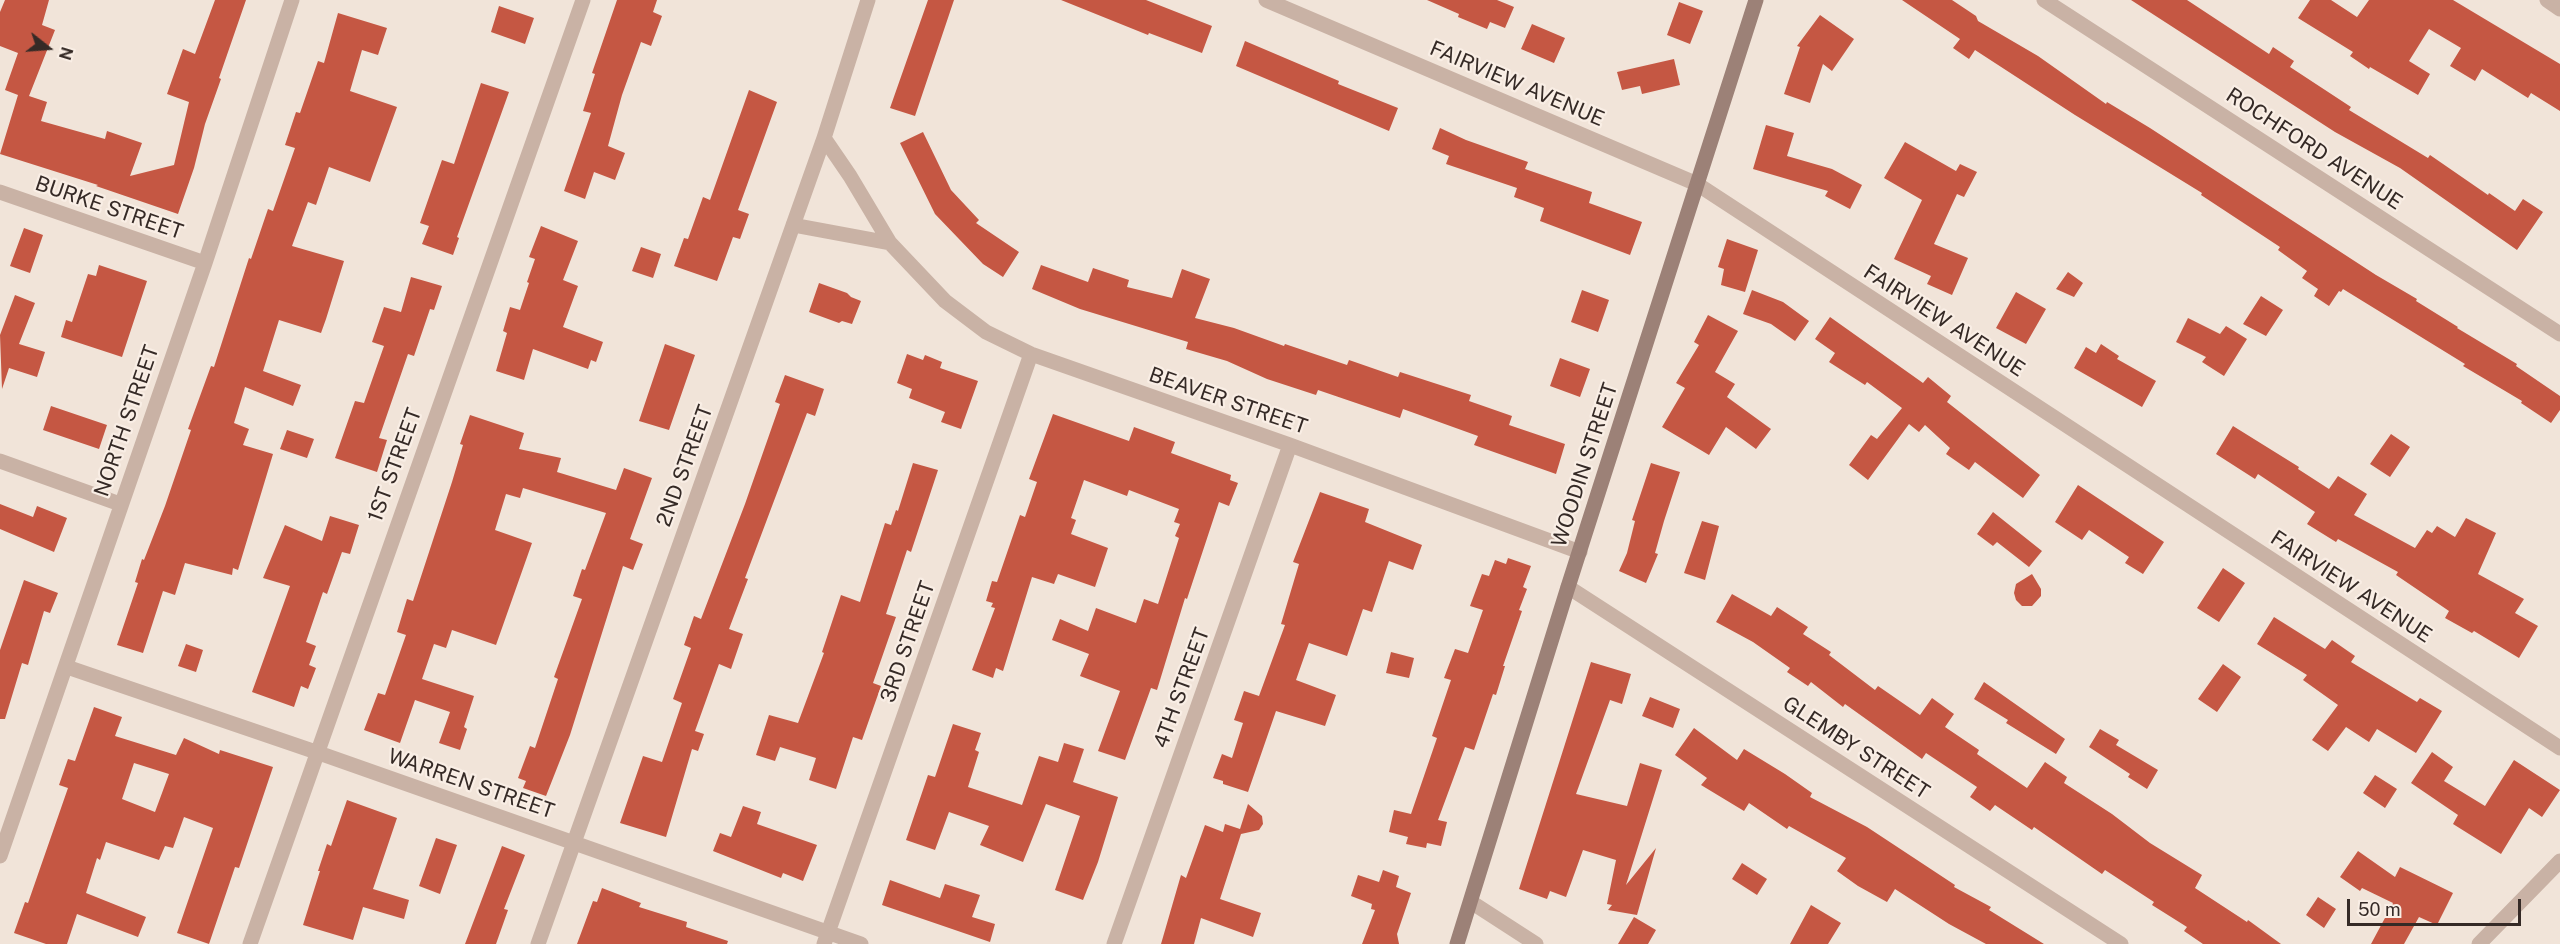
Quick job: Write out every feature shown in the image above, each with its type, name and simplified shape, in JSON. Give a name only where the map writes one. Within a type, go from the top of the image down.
[{"type":"main road","name":"WOODIN STREET","points":[[1457,944],[1568,587],[1756,0]]},
{"type":"street","name":"NORTH STREET","points":[[0,856],[205,264],[292,0]]},
{"type":"street","name":"1ST STREET","points":[[250,944],[583,0]]},
{"type":"street","name":"2ND STREET","points":[[538,944],[824,138],[868,0]]},
{"type":"street","name":"FAIRVIEW AVENUE","points":[[1266,0],[1697,184],[2560,748]]},
{"type":"street","name":"ROCHFORD AVENUE","points":[[2044,0],[2560,334]]},
{"type":"street","points":[[2547,0],[2560,9]]},
{"type":"street","name":"BEAVER STREET","points":[[824,138],[890,243],[945,301],[986,332],[1031,354],[1290,445],[1580,552]]},
{"type":"street","name":"BURKE STREET","points":[[0,192],[205,264]]},
{"type":"street","points":[[793,225],[890,243]]},
{"type":"street","name":"3RD STREET","points":[[826,938],[1031,354]]},
{"type":"street","name":"4TH STREET","points":[[1114,944],[1290,445]]},
{"type":"street","points":[[0,461],[120,504]]},
{"type":"street","name":"GLEMBY STREET","points":[[1568,587],[2121,944]]},
{"type":"street","name":"WARREN STREET","points":[[67,667],[574,842],[826,938],[861,944]]},
{"type":"street","points":[[2479,944],[2560,861]]},
{"type":"street","points":[[1471,902],[1536,944]]},
{"type":"building","points":[[5,0],[49,0],[42,25],[55,30],[29,96],[47,102],[41,121],[105,139],[107,131],[142,143],[130,176],[174,165],[189,102],[167,94],[183,49],[195,54],[215,0],[246,0],[219,78],[221,79],[178,214],[96,186],[98,185],[0,154],[18,95],[5,90],[18,53],[0,46],[0,12]]},
{"type":"building","points":[[617,0],[657,0],[653,12],[662,16],[651,46],[641,42],[622,95],[608,146],[625,153],[615,180],[594,172],[585,199],[564,191],[591,113],[583,111],[595,74],[592,73]]},
{"type":"building","points":[[928,0],[954,0],[915,116],[890,108]]},
{"type":"building","points":[[1061,0],[1146,0],[1212,26],[1202,53],[1149,33],[1148,35]]},
{"type":"building","points":[[1427,0],[1497,0],[1514,7],[1505,28],[1490,22],[1487,29],[1458,17],[1459,14]]},
{"type":"building","points":[[1902,0],[1952,0],[1976,16],[1978,21],[2038,56],[2106,104],[2107,102],[2150,128],[2376,275],[2417,299],[2416,301],[2457,328],[2517,364],[2516,366],[2560,396],[2560,410],[2551,423],[2521,403],[2522,401],[2463,366],[2465,364],[2343,289],[2339,291],[2329,306],[2314,296],[2318,289],[2302,278],[2307,271],[2278,250],[2280,247],[2201,195],[2202,193],[1975,50],[1969,59],[1953,48],[1960,39]]},
{"type":"building","points":[[2131,0],[2187,0],[2269,54],[2273,47],[2294,61],[2290,67],[2351,107],[2349,110],[2428,158],[2430,155],[2488,195],[2489,193],[2515,211],[2523,199],[2543,212],[2517,250],[2400,168],[2335,132]]},
{"type":"building","points":[[2310,0],[2331,0],[2357,17],[2369,0],[2453,0],[2560,64],[2560,111],[2531,93],[2528,98],[2482,69],[2475,81],[2450,66],[2461,48],[2429,29],[2409,61],[2430,74],[2418,95],[2370,67],[2369,69],[2350,56],[2353,52],[2298,18]]},
{"type":"building","points":[[1679,2],[1703,11],[1690,44],[1667,35]]},
{"type":"building","points":[[499,6],[534,18],[525,44],[491,32]]},
{"type":"building","points":[[338,13],[387,28],[378,55],[362,50],[350,91],[397,107],[370,182],[329,167],[316,205],[308,202],[292,246],[344,261],[326,319],[321,333],[279,320],[263,371],[301,385],[293,406],[245,387],[234,423],[249,429],[243,445],[273,454],[238,570],[233,568],[232,575],[185,563],[175,595],[163,591],[143,653],[117,645],[138,583],[135,582],[142,559],[144,560],[165,506],[191,430],[188,429],[211,366],[214,367],[249,258],[251,259],[268,209],[273,211],[295,148],[285,145],[296,112],[300,113],[318,61],[324,63]]},
{"type":"building","points":[[1820,15],[1854,39],[1832,71],[1823,64],[1810,103],[1784,94],[1800,47],[1797,46]]},
{"type":"building","points":[[1532,24],[1565,38],[1554,63],[1521,49]]},
{"type":"building","points":[[1245,41],[1339,81],[1338,84],[1398,108],[1389,131],[1236,66]]},
{"type":"building","points":[[1674,59],[1680,85],[1642,94],[1640,86],[1622,90],[1617,72]]},
{"type":"building","points":[[481,83],[509,92],[457,237],[459,238],[453,255],[422,244],[429,226],[420,223],[442,160],[454,164]]},
{"type":"building","points":[[749,90],[777,102],[738,210],[749,214],[740,239],[733,237],[717,281],[674,266],[684,238],[688,239],[703,197],[710,200]]},
{"type":"building","points":[[1766,125],[1794,133],[1787,156],[1832,169],[1862,185],[1850,209],[1825,196],[1828,191],[1753,169]]},
{"type":"building","points":[[1440,128],[1466,140],[1528,162],[1525,169],[1592,192],[1589,203],[1642,222],[1630,255],[1540,221],[1544,208],[1514,197],[1517,188],[1446,164],[1449,156],[1432,149]]},
{"type":"building","points":[[923,132],[951,190],[979,220],[976,223],[1019,252],[1003,277],[983,264],[935,214],[900,143]]},
{"type":"building","points":[[1905,142],[1956,171],[1960,164],[1977,172],[1964,197],[1957,194],[1934,244],[1968,258],[1952,295],[1927,284],[1931,276],[1894,259],[1922,200],[1884,178]]},
{"type":"building","points":[[541,226],[578,241],[563,280],[578,286],[563,327],[603,342],[596,362],[591,360],[588,369],[533,349],[524,380],[496,371],[507,333],[503,331],[510,307],[520,310],[535,259],[529,257]]},
{"type":"building","points":[[24,228],[43,235],[30,273],[10,266]]},
{"type":"building","points":[[1727,239],[1758,250],[1745,292],[1721,285],[1724,269],[1718,267]]},
{"type":"building","points":[[641,247],[661,254],[653,278],[632,271]]},
{"type":"building","points":[[99,265],[147,281],[122,357],[61,337],[66,320],[72,322],[88,274],[96,276]]},
{"type":"building","points":[[1041,265],[1088,282],[1093,268],[1129,280],[1127,287],[1172,298],[1182,269],[1210,279],[1195,318],[1234,328],[1347,365],[1349,360],[1398,377],[1400,372],[1471,395],[1469,401],[1512,416],[1509,425],[1565,444],[1556,474],[1474,445],[1478,436],[1403,409],[1400,418],[1318,390],[1316,395],[1267,379],[1227,361],[1186,349],[1188,342],[1080,309],[1032,289]]},
{"type":"building","points":[[2068,272],[2083,283],[2074,297],[2056,289]]},
{"type":"building","points":[[411,277],[442,286],[434,310],[430,309],[414,356],[408,354],[379,438],[387,440],[377,472],[335,458],[355,401],[364,403],[384,346],[372,342],[384,307],[401,312]]},
{"type":"building","points":[[819,283],[847,293],[861,301],[852,324],[842,321],[839,323],[809,312]]},
{"type":"building","points":[[1582,290],[1609,300],[1598,332],[1571,322]]},
{"type":"building","points":[[1752,290],[1783,302],[1809,321],[1795,341],[1771,324],[1743,314]]},
{"type":"building","points":[[2016,292],[2046,309],[2026,344],[1996,328]]},
{"type":"building","points":[[15,295],[35,303],[19,344],[45,352],[37,377],[9,368],[2,389],[0,335]]},
{"type":"building","points":[[2261,296],[2283,310],[2266,336],[2243,324]]},
{"type":"building","points":[[1708,315],[1738,331],[1715,372],[1735,384],[1727,397],[1771,429],[1756,449],[1726,427],[1709,455],[1662,427],[1685,388],[1676,383],[1699,345],[1694,342]]},
{"type":"building","points":[[1830,317],[1923,383],[1928,377],[1951,396],[1947,402],[2040,475],[2023,498],[1975,462],[1969,470],[1946,454],[1950,448],[1925,425],[1919,432],[1909,424],[1868,480],[1849,465],[1871,435],[1877,439],[1902,408],[1867,382],[1865,385],[1829,362],[1835,353],[1815,339]]},
{"type":"building","points":[[2188,318],[2220,334],[2226,326],[2247,339],[2224,376],[2202,362],[2206,357],[2176,342]]},
{"type":"building","points":[[665,344],[695,355],[669,430],[639,421]]},
{"type":"building","points":[[2101,344],[2119,356],[2117,359],[2156,381],[2142,407],[2074,368],[2086,347],[2096,353]]},
{"type":"building","points":[[907,354],[923,360],[925,355],[942,362],[940,368],[978,381],[961,429],[941,422],[945,412],[909,398],[912,389],[897,383]]},
{"type":"building","points":[[1560,358],[1590,369],[1580,397],[1550,386]]},
{"type":"building","points":[[785,375],[824,389],[815,416],[807,413],[745,578],[748,579],[729,629],[743,634],[731,669],[719,664],[695,731],[704,734],[698,751],[692,749],[666,837],[620,823],[643,756],[662,762],[682,703],[673,699],[691,648],[684,645],[694,616],[701,619],[745,504],[780,404],[775,402]]},
{"type":"building","points":[[51,406],[107,425],[99,449],[43,430]]},
{"type":"building","points":[[1053,414],[1129,441],[1134,427],[1175,442],[1171,453],[1231,475],[1230,480],[1238,483],[1229,506],[1219,502],[1187,599],[1185,598],[1157,690],[1151,688],[1125,760],[1098,751],[1120,691],[1080,676],[1089,654],[1052,640],[1060,619],[1088,631],[1096,608],[1136,623],[1144,599],[1158,604],[1179,538],[1175,536],[1180,524],[1174,522],[1179,509],[1129,490],[1127,496],[1084,480],[1071,518],[1076,520],[1071,534],[1108,548],[1095,587],[1058,574],[1054,584],[1032,577],[1003,671],[996,668],[993,678],[972,670],[995,608],[991,607],[993,603],[986,601],[992,581],[997,582],[1020,515],[1025,517],[1037,482],[1029,479]]},
{"type":"building","points":[[470,415],[524,433],[519,449],[561,458],[557,472],[616,490],[624,468],[652,478],[630,539],[643,544],[633,570],[623,566],[570,735],[546,796],[523,788],[526,781],[518,778],[530,746],[535,748],[558,679],[554,677],[582,599],[573,596],[606,513],[523,488],[520,498],[506,494],[495,530],[532,543],[496,645],[452,630],[446,648],[434,644],[422,679],[474,696],[464,727],[467,729],[460,750],[439,743],[450,712],[415,700],[400,743],[364,730],[378,693],[385,695],[406,635],[397,632],[407,599],[413,601],[452,482],[463,445],[460,444]]},
{"type":"building","points":[[2233,426],[2299,467],[2298,469],[2329,489],[2338,476],[2367,494],[2354,515],[2415,548],[2427,530],[2432,533],[2437,526],[2455,537],[2466,518],[2496,533],[2478,574],[2524,599],[2515,613],[2538,626],[2519,658],[2474,631],[2472,633],[2445,618],[2449,611],[2396,575],[2398,572],[2338,539],[2336,542],[2307,524],[2315,512],[2258,474],[2255,479],[2216,454]]},
{"type":"building","points":[[287,430],[314,439],[307,458],[280,449]]},
{"type":"building","points":[[2391,434],[2410,447],[2390,477],[2370,464]]},
{"type":"building","points":[[913,463],[938,470],[911,552],[907,550],[886,614],[896,617],[873,683],[881,686],[862,740],[853,737],[836,789],[809,780],[816,758],[780,747],[775,761],[756,755],[769,715],[798,723],[824,653],[822,652],[841,595],[860,602],[885,523],[891,525],[896,510],[898,511]]},
{"type":"building","points":[[1651,463],[1680,472],[1655,553],[1658,554],[1646,583],[1619,571],[1627,553],[1635,521],[1632,520]]},
{"type":"building","points":[[2078,485],[2164,542],[2143,574],[2125,563],[2129,557],[2089,530],[2082,540],[2055,522]]},
{"type":"building","points":[[1320,492],[1369,509],[1365,522],[1422,545],[1413,570],[1389,561],[1372,612],[1363,609],[1347,656],[1309,643],[1296,680],[1336,695],[1325,726],[1276,711],[1248,792],[1223,784],[1223,781],[1213,778],[1222,754],[1232,758],[1243,723],[1234,720],[1244,691],[1259,696],[1285,625],[1281,624],[1299,564],[1293,562]]},
{"type":"building","points":[[0,504],[33,517],[37,506],[67,518],[54,552],[0,529]]},
{"type":"building","points":[[1993,512],[2042,551],[2029,567],[1997,542],[1993,546],[1977,534]]},
{"type":"building","points":[[330,516],[359,525],[350,554],[342,552],[327,594],[323,592],[306,642],[316,646],[309,665],[316,668],[308,689],[301,686],[294,707],[252,692],[290,586],[263,578],[285,525],[322,541]]},
{"type":"building","points":[[1702,521],[1719,526],[1705,580],[1684,573]]},
{"type":"building","points":[[1508,558],[1531,566],[1523,587],[1527,589],[1519,610],[1522,611],[1503,666],[1505,666],[1496,695],[1493,694],[1474,750],[1465,747],[1438,820],[1447,822],[1441,846],[1427,843],[1426,848],[1406,844],[1408,837],[1389,832],[1394,810],[1411,814],[1437,738],[1432,736],[1451,680],[1444,678],[1455,649],[1468,653],[1483,610],[1470,606],[1482,574],[1489,576],[1495,560],[1506,564]]},
{"type":"building","points":[[2223,568],[2245,583],[2219,622],[2197,608]]},
{"type":"building","points":[[2032,574],[2041,589],[2041,596],[2032,606],[2022,606],[2016,600],[2014,593],[2016,584]]},
{"type":"building","points":[[24,580],[58,593],[50,613],[44,611],[28,665],[22,663],[5,719],[0,719],[0,650]]},
{"type":"building","points":[[1732,594],[1771,616],[1777,607],[1808,627],[1803,634],[1831,652],[1829,655],[1875,690],[1878,686],[1920,715],[1932,698],[1954,714],[1945,727],[1979,750],[1977,754],[2027,788],[2045,762],[2067,777],[2064,783],[2112,814],[2150,843],[2202,875],[2195,888],[2247,922],[2248,920],[2281,944],[2203,944],[2184,931],[2187,927],[2152,905],[2154,902],[2105,870],[2102,874],[2034,827],[2032,830],[1995,805],[1990,811],[1970,797],[1977,787],[1926,753],[1922,759],[1845,704],[1843,707],[1811,682],[1808,686],[1787,672],[1790,668],[1753,642],[1716,622]]},
{"type":"building","points":[[2274,617],[2325,649],[2332,640],[2355,656],[2351,662],[2417,702],[2420,698],[2442,711],[2416,753],[2377,729],[2369,742],[2346,727],[2328,751],[2312,740],[2338,705],[2303,680],[2307,675],[2257,644]]},
{"type":"building","points":[[186,644],[203,650],[196,672],[178,666]]},
{"type":"building","points":[[1391,652],[1414,658],[1409,678],[1386,673]]},
{"type":"building","points":[[1591,662],[1631,674],[1622,704],[1610,700],[1576,794],[1627,806],[1640,763],[1662,770],[1626,885],[1656,848],[1637,915],[1608,910],[1612,905],[1607,904],[1616,860],[1583,850],[1566,897],[1550,891],[1547,899],[1519,889]]},
{"type":"building","points":[[2223,664],[2241,677],[2217,712],[2198,699]]},
{"type":"building","points":[[1984,682],[2065,739],[2056,754],[2006,723],[2008,720],[1974,699]]},
{"type":"building","points":[[1650,697],[1680,709],[1673,728],[1642,716]]},
{"type":"building","points":[[94,707],[122,717],[115,736],[176,755],[184,738],[219,754],[220,750],[273,767],[239,868],[235,867],[209,944],[177,933],[213,828],[184,817],[173,848],[165,846],[159,860],[106,842],[100,860],[97,858],[86,893],[146,917],[138,937],[77,914],[67,944],[46,944],[14,933],[25,902],[28,903],[68,788],[59,785],[68,759],[75,761]],"holes":[[[134,763],[169,774],[155,812],[122,799]]]},
{"type":"building","points":[[953,724],[981,733],[975,750],[979,752],[968,787],[1022,805],[1039,756],[1058,762],[1064,743],[1084,749],[1073,782],[1118,797],[1098,862],[1083,900],[1055,890],[1080,816],[1046,804],[1023,862],[980,845],[989,826],[949,812],[935,850],[906,840],[928,775],[935,777]]},
{"type":"building","points":[[1694,728],[1737,760],[1744,749],[1785,774],[1812,793],[1810,797],[1867,827],[1955,885],[1954,887],[1991,907],[1989,910],[2044,944],[1986,944],[1949,924],[1895,889],[1887,902],[1858,886],[1837,871],[1846,858],[1789,826],[1787,829],[1749,803],[1744,811],[1701,785],[1707,778],[1675,755]]},
{"type":"building","points":[[2100,729],[2119,740],[2116,745],[2158,770],[2147,789],[2128,777],[2130,774],[2089,747]]},
{"type":"building","points":[[2432,752],[2453,767],[2444,781],[2485,806],[2514,760],[2560,790],[2542,817],[2529,808],[2501,854],[2453,824],[2458,815],[2411,783]]},
{"type":"building","points":[[2375,775],[2397,789],[2385,808],[2363,793]]},
{"type":"building","points":[[347,800],[397,818],[373,889],[409,900],[404,919],[363,907],[353,940],[303,925],[327,844],[331,846]]},
{"type":"building","points":[[1248,804],[1262,816],[1263,824],[1259,830],[1241,834],[1220,899],[1261,913],[1253,937],[1201,918],[1194,944],[1161,944],[1181,875],[1186,878],[1205,825],[1223,832],[1225,824],[1240,829]]},
{"type":"building","points":[[743,806],[761,812],[757,824],[817,845],[803,881],[783,873],[781,878],[713,851],[720,833],[731,837]]},
{"type":"building","points":[[436,838],[457,845],[440,894],[419,886]]},
{"type":"building","points":[[502,846],[525,855],[504,909],[508,910],[496,944],[465,944]]},
{"type":"building","points":[[2358,851],[2395,877],[2400,867],[2453,893],[2437,925],[2419,917],[2404,944],[2371,944],[2393,903],[2362,888],[2360,891],[2340,877]]},
{"type":"building","points":[[1742,863],[1767,879],[1757,895],[1732,879]]},
{"type":"building","points":[[1383,870],[1399,876],[1396,887],[1411,893],[1397,934],[1399,944],[1362,944],[1375,910],[1371,909],[1372,904],[1351,896],[1358,875],[1379,882]]},
{"type":"building","points":[[890,880],[940,898],[945,884],[980,895],[972,917],[995,924],[990,942],[882,905]]},
{"type":"building","points":[[602,888],[641,903],[639,907],[687,922],[686,927],[728,941],[727,944],[577,944],[593,901],[597,902]]},
{"type":"building","points":[[2318,897],[2336,909],[2324,928],[2306,915]]},
{"type":"building","points":[[1811,905],[1841,923],[1828,944],[1790,944]]},
{"type":"building","points":[[1634,917],[1656,930],[1648,944],[1618,944]]}]
